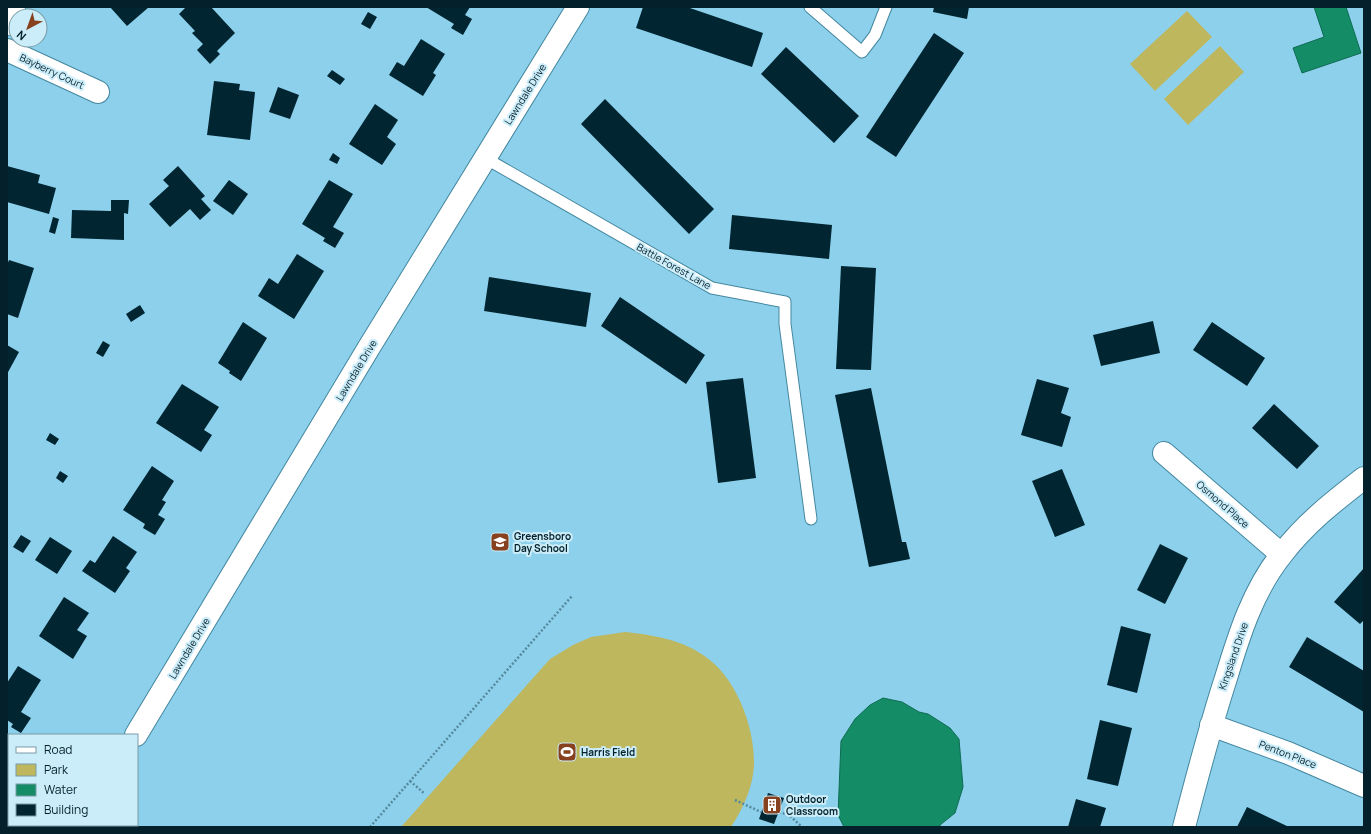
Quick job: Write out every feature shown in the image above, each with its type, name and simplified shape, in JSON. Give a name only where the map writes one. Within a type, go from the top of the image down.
[{"type":"street","points":[[7,24],[14,7]]},
{"type":"street","name":"Lawndale Drive","points":[[137,734],[578,7]]},
{"type":"street","name":"Bayberry Court","points":[[7,50],[98,92]]},
{"type":"street","name":"Osmond Place","points":[[1164,453],[1281,554]]},
{"type":"street","name":"Kingsland Drive","points":[[1184,827],[1211,725],[1241,629],[1264,582],[1281,554],[1315,516],[1364,478]]},
{"type":"street","name":"Penton Place","points":[[1211,725],[1288,753],[1364,786]]},
{"type":"lane","points":[[810,7],[862,52],[875,35],[886,7]]},
{"type":"lane","name":"Battle Forest Lane","points":[[486,158],[712,288],[785,302],[785,324],[810,519]]},
{"type":"path","points":[[370,827],[572,596]]},
{"type":"path","points":[[410,781],[425,794]]},
{"type":"path","points":[[735,800],[761,812]]},
{"type":"path","points":[[778,812],[789,815],[802,827]]},
{"type":"green space","points":[[1187,11],[1212,37],[1155,91],[1130,64]]},
{"type":"green space","points":[[1220,46],[1244,72],[1188,125],[1164,99]]},
{"type":"green space","points":[[625,632],[666,639],[685,645],[715,664],[734,689],[747,719],[751,735],[754,765],[752,781],[747,798],[731,827],[401,827],[550,659],[573,645],[591,637]]},
{"type":"water","points":[[1314,7],[1346,7],[1361,53],[1302,73],[1293,48],[1324,37]]},
{"type":"water","points":[[883,698],[902,702],[919,712],[928,714],[950,728],[959,739],[963,787],[955,813],[940,825],[940,827],[844,827],[838,815],[841,741],[855,719],[870,705]]},
{"type":"building","points":[[110,7],[149,7],[127,26]]},
{"type":"building","points":[[186,7],[211,7],[235,33],[217,51],[220,54],[210,64],[197,50],[203,44],[192,33],[195,31],[179,14]]},
{"type":"building","points":[[426,7],[470,7],[465,15],[472,19],[463,35],[451,28],[454,24]]},
{"type":"building","points":[[643,7],[687,7],[763,33],[752,67],[636,28]]},
{"type":"building","points":[[934,7],[969,7],[967,19],[933,12]]},
{"type":"building","points":[[368,12],[377,17],[370,29],[361,24]]},
{"type":"building","points":[[934,33],[964,53],[896,157],[866,137]]},
{"type":"building","points":[[421,39],[445,54],[433,73],[436,75],[423,96],[389,75],[397,62],[404,66]]},
{"type":"building","points":[[786,47],[859,116],[834,143],[761,74]]},
{"type":"building","points":[[332,70],[345,79],[340,85],[327,76]]},
{"type":"building","points":[[214,81],[240,84],[239,90],[255,92],[250,140],[207,135]]},
{"type":"building","points":[[278,87],[299,95],[290,119],[269,112]]},
{"type":"building","points":[[605,99],[714,209],[689,234],[581,124]]},
{"type":"building","points":[[375,104],[398,120],[387,137],[396,144],[382,165],[349,144]]},
{"type":"building","points":[[333,153],[340,158],[337,164],[329,160]]},
{"type":"building","points":[[7,166],[40,175],[38,183],[56,188],[49,214],[7,202]]},
{"type":"building","points":[[178,166],[205,196],[201,199],[211,210],[200,220],[190,209],[170,227],[149,204],[169,186],[163,180]]},
{"type":"building","points":[[229,180],[248,194],[233,215],[213,201]]},
{"type":"building","points":[[329,180],[353,194],[333,227],[344,233],[335,248],[323,241],[325,238],[302,224]]},
{"type":"building","points":[[111,200],[129,200],[128,214],[124,213],[124,240],[71,238],[72,210],[111,211]]},
{"type":"building","points":[[732,215],[832,225],[829,259],[729,249]]},
{"type":"building","points":[[53,217],[59,219],[55,234],[49,232]]},
{"type":"building","points":[[297,254],[324,271],[294,319],[258,296],[269,278],[278,284]]},
{"type":"building","points":[[9,260],[34,268],[18,318],[7,314],[7,265]]},
{"type":"building","points":[[841,266],[876,268],[871,370],[836,369]]},
{"type":"building","points":[[489,277],[591,293],[586,327],[484,311]]},
{"type":"building","points":[[620,297],[705,355],[686,384],[601,326]]},
{"type":"building","points":[[140,305],[145,313],[131,322],[126,314]]},
{"type":"building","points":[[1153,321],[1160,353],[1101,366],[1093,335]]},
{"type":"building","points":[[243,322],[267,338],[241,381],[218,363]]},
{"type":"building","points":[[1212,322],[1265,358],[1247,386],[1193,350]]},
{"type":"building","points":[[103,341],[110,345],[103,357],[96,353]]},
{"type":"building","points":[[7,345],[19,352],[7,374]]},
{"type":"building","points":[[743,378],[756,478],[718,483],[706,382]]},
{"type":"building","points":[[1037,379],[1069,388],[1061,413],[1071,417],[1062,447],[1021,435]]},
{"type":"building","points":[[182,384],[219,407],[204,430],[212,435],[201,452],[156,423]]},
{"type":"building","points":[[871,388],[902,542],[906,542],[910,559],[869,567],[835,395]]},
{"type":"building","points":[[1274,404],[1319,446],[1297,469],[1252,428]]},
{"type":"building","points":[[50,433],[59,439],[55,445],[46,440]]},
{"type":"building","points":[[152,466],[174,481],[162,500],[166,502],[158,515],[165,519],[155,535],[143,528],[145,524],[123,510]]},
{"type":"building","points":[[1062,469],[1085,525],[1055,537],[1032,481]]},
{"type":"building","points":[[60,471],[68,476],[63,483],[56,478]]},
{"type":"building","points":[[21,535],[31,541],[23,553],[13,547]]},
{"type":"building","points":[[113,536],[137,552],[126,568],[130,571],[115,593],[82,571],[90,560],[95,563]]},
{"type":"building","points":[[50,537],[72,551],[57,574],[35,560]]},
{"type":"building","points":[[1160,544],[1188,558],[1165,604],[1137,590]]},
{"type":"building","points":[[1364,568],[1364,620],[1360,624],[1334,602]]},
{"type":"building","points":[[64,597],[89,613],[77,630],[87,636],[73,659],[39,636]]},
{"type":"building","points":[[1121,626],[1151,634],[1137,693],[1107,685]]},
{"type":"building","points":[[1307,637],[1364,671],[1364,712],[1289,667]]},
{"type":"building","points":[[18,666],[41,680],[21,712],[31,718],[21,733],[11,727],[13,724],[7,720],[7,683]]},
{"type":"building","points":[[1100,720],[1132,728],[1118,786],[1087,779]]},
{"type":"building","name":"Outdoor Classroom","points":[[768,793],[784,798],[774,824],[759,819]]},
{"type":"building","points":[[1076,799],[1106,808],[1100,827],[1068,827]]},
{"type":"building","points":[[1247,807],[1289,827],[1237,827]]},
{"type":"place","name":"Greensboro Day School","points":[[500,542]]},
{"type":"place","name":"Harris Field","points":[[567,752]]},
{"type":"place","name":"Outdoor Classroom","points":[[772,805]]}]
